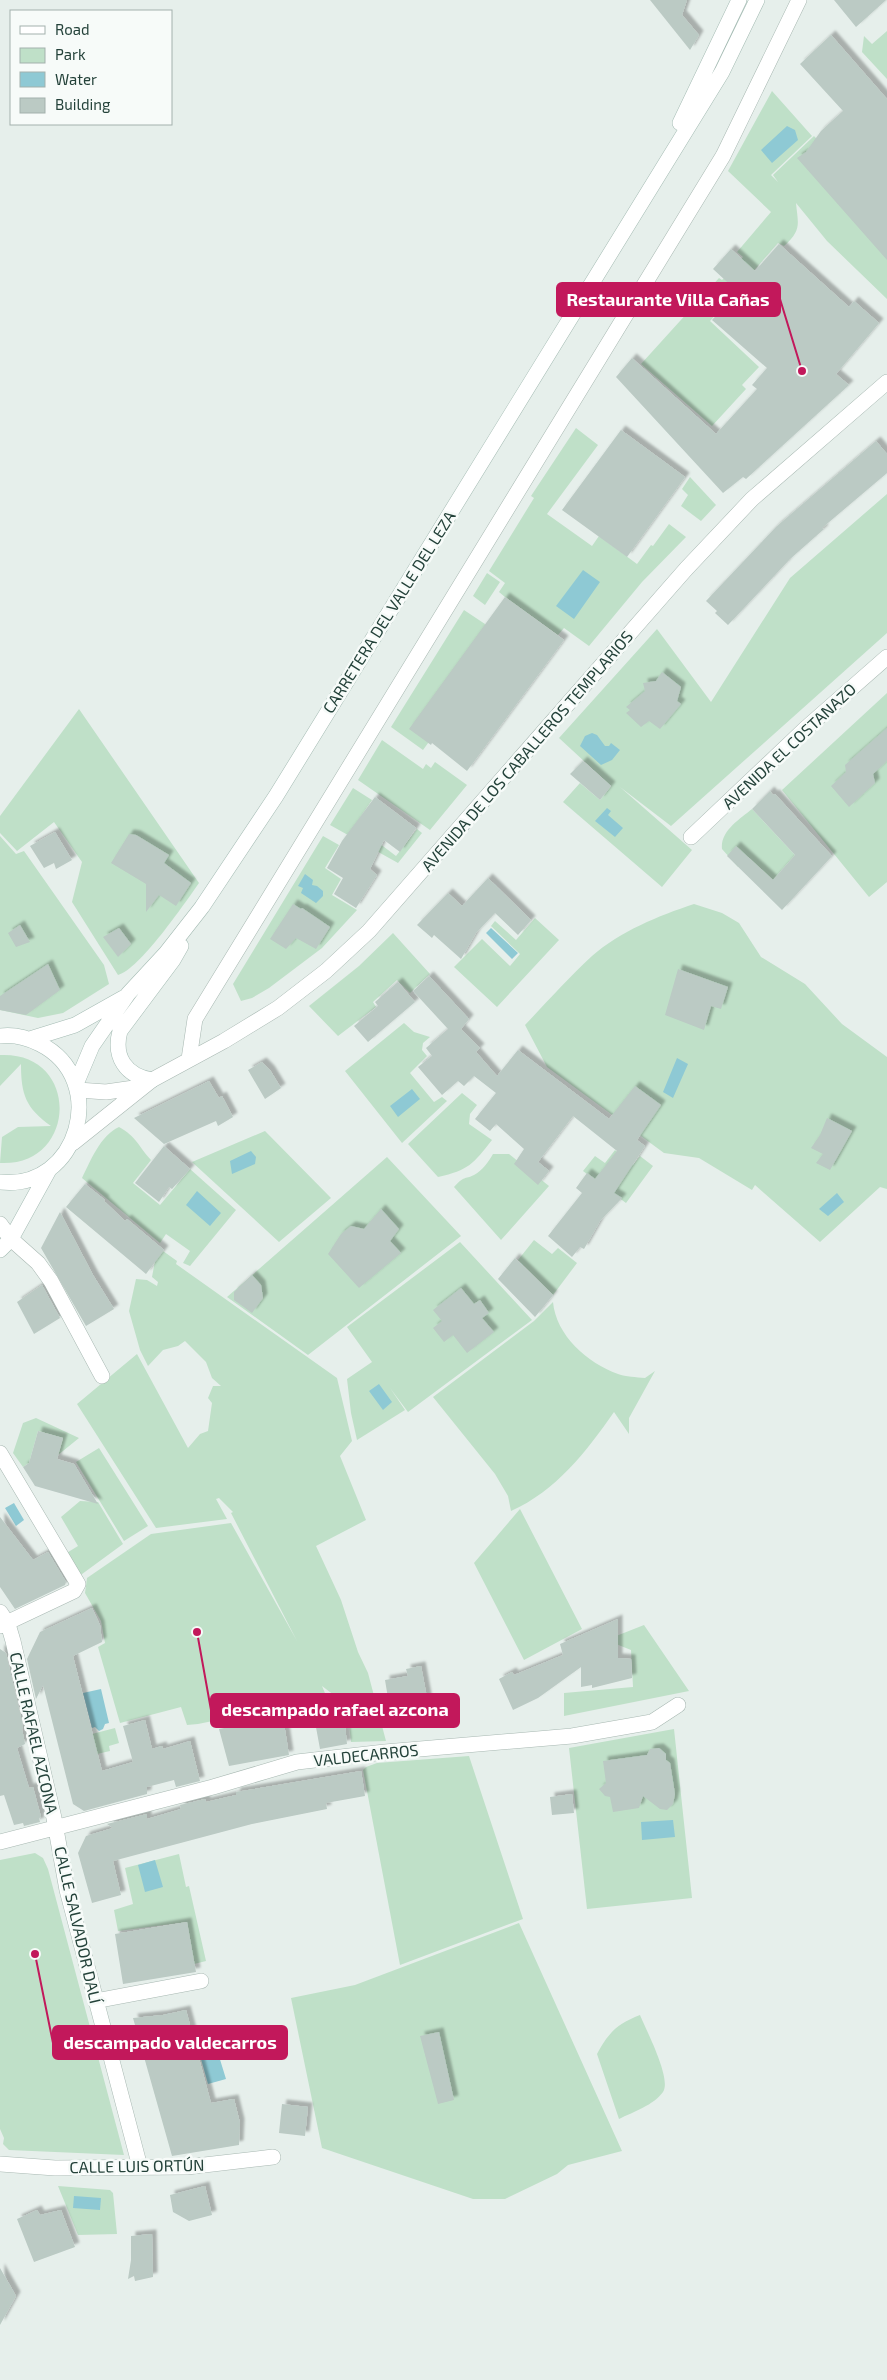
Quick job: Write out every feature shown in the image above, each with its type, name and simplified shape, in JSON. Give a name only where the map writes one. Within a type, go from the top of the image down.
[{"type":"street","name":"CARRETERA DEL VALLE DEL LEZA","points":[[632,216],[709,65],[739,0]]},
{"type":"street","name":"CARRETERA DEL VALLE DEL LEZA","points":[[128,994],[166,953],[202,907],[276,796],[722,72],[757,0]]},
{"type":"street","points":[[189,1058],[195,1019],[723,156],[799,0]]},
{"type":"street","name":"AVENIDA DE LOS CABALLEROS TEMPLARIOS","points":[[72,1143],[147,1083],[189,1058],[224,1041],[278,1008],[326,971],[369,931],[686,569],[752,500],[887,382]]},
{"type":"street","name":"AVENIDA EL COSTANAZO","points":[[691,837],[805,729],[887,657]]},
{"type":"street","points":[[147,1083],[128,1071],[119,1057],[117,1043],[120,1032],[173,960],[202,907]]},
{"type":"street","points":[[30,1039],[76,1025],[128,994]]},
{"type":"street","points":[[0,1250],[11,1239],[49,1170],[63,1157],[72,1143],[78,1124],[77,1087],[92,1046],[128,994]]},
{"type":"street","points":[[0,1036],[6,1035],[30,1039],[50,1049],[60,1059],[77,1087]]},
{"type":"street","name":"AVENIDA DE LOS CABALLEROS TEMPLARIOS","points":[[77,1087],[106,1092],[147,1083]]},
{"type":"street","points":[[0,1182],[21,1181],[49,1170]]},
{"type":"street","points":[[0,1224],[11,1239],[38,1264],[51,1281],[102,1376]]},
{"type":"street","points":[[0,1453],[78,1584],[74,1591],[3,1621]]},
{"type":"street","name":"CALLE RAFAEL AZCONA","points":[[3,1621],[55,1827]]},
{"type":"street","name":"VALDECARROS","points":[[0,1842],[213,1787],[297,1762],[385,1752],[572,1736],[652,1722],[678,1705]]},
{"type":"street","name":"CALLE SALVADOR DALÍ","points":[[55,1827],[67,1890],[140,2167]]},
{"type":"street","points":[[95,2001],[201,1981]]},
{"type":"street","name":"CALLE LUIS ORTÚN","points":[[0,2164],[55,2168],[187,2167],[273,2157]]},
{"type":"green space","points":[[887,31],[887,79],[862,52],[864,36],[872,44]]},
{"type":"green space","points":[[772,91],[812,136],[771,175],[778,182],[773,175],[814,136],[887,217],[887,299],[827,241],[796,203],[798,226],[790,240],[784,246],[778,243],[751,274],[738,262],[743,257],[737,252],[771,212],[728,171]]},
{"type":"green space","points":[[725,277],[739,289],[710,321],[759,367],[742,385],[746,389],[712,426],[641,364],[719,278],[722,280]]},
{"type":"green space","points":[[576,428],[598,445],[547,514],[592,546],[599,536],[637,564],[669,524],[686,537],[642,582],[589,646],[564,628],[558,635],[505,597],[499,592],[505,583],[489,571],[534,498],[531,496]]},
{"type":"green space","points":[[690,477],[716,505],[701,521],[681,506],[688,495],[682,489]]},
{"type":"green space","points":[[887,494],[887,633],[671,826],[620,787],[692,850],[662,887],[563,802],[580,783],[600,800],[611,786],[559,738],[657,629],[711,702],[790,578]]},
{"type":"green space","points":[[487,573],[500,582],[485,605],[473,596]]},
{"type":"green space","points":[[464,610],[485,624],[482,669],[423,750],[391,727]]},
{"type":"green space","points":[[887,693],[887,882],[869,897],[782,790]]},
{"type":"green space","points":[[79,709],[199,883],[173,920],[149,949],[138,961],[118,975],[72,902],[82,862],[54,822],[17,851],[0,833],[0,816]]},
{"type":"green space","points":[[382,740],[423,769],[426,764],[431,768],[435,762],[467,785],[430,830],[358,780]]},
{"type":"green space","points":[[353,788],[372,800],[355,825],[396,856],[417,829],[422,833],[398,863],[330,825]]},
{"type":"green space","points":[[752,809],[795,855],[773,880],[748,857],[738,867],[722,849],[722,843],[727,831]]},
{"type":"green space","points":[[0,836],[16,854],[24,851],[104,965],[109,984],[63,1013],[38,1018],[0,1010]]},
{"type":"green space","points":[[323,836],[339,845],[325,868],[341,879],[332,895],[357,910],[322,948],[269,988],[252,998],[241,1001],[233,984]]},
{"type":"green space","points":[[694,904],[722,913],[739,923],[761,957],[805,984],[842,1024],[887,1057],[887,1189],[880,1187],[820,1242],[755,1185],[752,1190],[699,1158],[664,1153],[547,1067],[525,1025],[575,972],[603,947],[640,925]]},
{"type":"green space","points":[[535,918],[559,940],[497,1007],[454,967],[482,939],[510,966],[520,954],[491,926],[495,921],[516,940]]},
{"type":"green space","points":[[393,933],[430,974],[410,993],[397,980],[373,1002],[376,1007],[338,1036],[309,1006],[359,966]]},
{"type":"green space","points":[[404,1023],[414,1032],[430,1037],[423,1043],[422,1050],[427,1056],[410,1073],[434,1102],[442,1097],[447,1101],[402,1143],[345,1071]]},
{"type":"green space","points":[[0,1055],[26,1059],[45,1071],[56,1088],[60,1109],[56,1130],[44,1147],[26,1159],[0,1163],[2,1137],[18,1127],[51,1126],[36,1113],[27,1100],[22,1084],[21,1064],[0,1086]]},
{"type":"green space","points":[[462,1093],[477,1105],[470,1114],[469,1124],[492,1140],[480,1155],[464,1169],[438,1177],[408,1144]]},
{"type":"green space","points":[[119,1127],[133,1138],[151,1160],[133,1183],[160,1205],[190,1169],[236,1210],[190,1266],[183,1263],[190,1251],[166,1234],[160,1243],[82,1178],[101,1142]]},
{"type":"green space","points":[[265,1131],[331,1198],[279,1242],[192,1162]]},
{"type":"green space","points":[[615,1150],[633,1165],[640,1156],[653,1166],[626,1203],[583,1171],[595,1156],[605,1163]]},
{"type":"green space","points":[[493,1154],[509,1154],[549,1186],[501,1240],[454,1187],[463,1179],[480,1171]]},
{"type":"green space","points":[[387,1157],[461,1236],[308,1355],[227,1297]]},
{"type":"green space","points":[[534,1240],[552,1254],[558,1248],[577,1263],[553,1295],[518,1260]]},
{"type":"green space","points":[[460,1242],[532,1320],[408,1412],[390,1388],[405,1410],[357,1440],[351,1413],[347,1379],[372,1362],[347,1327]]},
{"type":"green space","points":[[163,1251],[177,1261],[176,1264],[337,1378],[352,1441],[340,1456],[366,1520],[316,1546],[341,1600],[358,1652],[368,1673],[386,1741],[351,1742],[347,1705],[322,1686],[327,1698],[198,1724],[187,1725],[181,1707],[120,1723],[98,1647],[105,1643],[101,1621],[85,1593],[87,1578],[151,1534],[231,1523],[297,1641],[231,1513],[233,1512],[219,1498],[216,1499],[227,1519],[156,1528],[77,1404],[137,1354],[188,1448],[200,1434],[208,1431],[212,1403],[208,1398],[213,1386],[221,1386],[212,1378],[206,1362],[185,1341],[178,1346],[163,1350],[148,1366],[140,1350],[129,1311],[136,1279],[147,1280],[157,1286],[158,1282],[152,1277],[155,1261]]},
{"type":"green space","points":[[553,1302],[560,1326],[575,1346],[595,1363],[618,1374],[628,1376],[645,1378],[655,1371],[629,1418],[629,1434],[614,1412],[569,1469],[542,1493],[511,1511],[508,1496],[495,1474],[433,1397],[534,1321]]},
{"type":"green space","points":[[36,1418],[79,1438],[58,1455],[63,1438],[38,1431],[29,1463],[23,1467],[13,1453],[23,1423]]},
{"type":"green space","points":[[99,1448],[148,1526],[124,1541],[76,1462]]},
{"type":"green space","points":[[80,1501],[98,1502],[123,1544],[78,1577],[65,1554],[78,1546],[61,1517]]},
{"type":"green space","points":[[520,1509],[582,1629],[524,1660],[474,1563]]},
{"type":"green space","points":[[644,1625],[689,1691],[564,1716],[564,1693],[633,1687],[631,1650],[606,1640]]},
{"type":"green space","points":[[115,1728],[119,1743],[109,1746],[110,1751],[97,1754],[92,1734]]},
{"type":"green space","points":[[674,1729],[692,1898],[587,1909],[569,1748]]},
{"type":"green space","points":[[469,1756],[523,1919],[400,1965],[363,1770],[377,1763]]},
{"type":"green space","points":[[35,1853],[43,1858],[48,1869],[124,2155],[9,2150],[3,2144],[4,2138],[0,2129],[0,1860]]},
{"type":"green space","points":[[179,1854],[186,1887],[189,1886],[206,1961],[194,1964],[187,1922],[118,1931],[114,1910],[133,1904],[125,1868]]},
{"type":"green space","points":[[519,1923],[622,2151],[568,2165],[557,2174],[505,2199],[473,2199],[322,2148],[291,1998],[355,1985]]},
{"type":"green space","points":[[640,2015],[661,2066],[665,2086],[663,2092],[654,2101],[619,2119],[597,2054],[619,2025]]},
{"type":"green space","points":[[58,2186],[110,2190],[113,2193],[117,2234],[78,2235]]},
{"type":"water","points":[[787,126],[795,130],[798,140],[772,163],[761,150]]},
{"type":"water","points":[[583,570],[600,582],[574,619],[556,606]]},
{"type":"water","points":[[592,733],[597,735],[605,746],[609,746],[611,743],[620,750],[612,760],[601,765],[580,746],[585,736]]},
{"type":"water","points":[[607,808],[611,811],[608,815],[623,828],[615,837],[595,821]]},
{"type":"water","points":[[305,874],[313,880],[312,885],[317,886],[323,891],[323,896],[316,903],[301,893],[303,888],[298,886]]},
{"type":"water","points":[[491,928],[518,953],[512,959],[486,933]]},
{"type":"water","points":[[677,1058],[688,1064],[673,1098],[663,1092]]},
{"type":"water","points":[[412,1089],[420,1099],[398,1117],[390,1106]]},
{"type":"water","points":[[251,1151],[256,1157],[255,1164],[232,1174],[230,1161]]},
{"type":"water","points":[[197,1191],[221,1213],[210,1226],[186,1205]]},
{"type":"water","points":[[837,1193],[844,1202],[828,1216],[819,1209]]},
{"type":"water","points":[[379,1384],[392,1402],[383,1410],[369,1391]]},
{"type":"water","points":[[14,1503],[24,1520],[16,1526],[5,1508]]},
{"type":"water","points":[[101,1689],[109,1723],[105,1724],[103,1729],[99,1731],[95,1727],[92,1728],[83,1693]]},
{"type":"water","points":[[673,1820],[675,1837],[642,1840],[641,1822]]},
{"type":"water","points":[[155,1860],[163,1887],[145,1892],[138,1865]]},
{"type":"water","points":[[214,2040],[226,2079],[208,2084],[197,2045]]},
{"type":"water","points":[[74,2196],[101,2198],[100,2210],[73,2208]]},
{"type":"building","points":[[650,0],[687,0],[682,15],[699,35],[690,50]]},
{"type":"building","points":[[834,0],[886,0],[856,27]]},
{"type":"building","points":[[831,35],[887,99],[887,260],[797,158],[806,152],[821,131],[843,111],[800,64]]},
{"type":"building","points":[[779,244],[849,307],[854,301],[879,323],[836,374],[849,385],[746,479],[743,477],[723,493],[616,377],[632,358],[716,434],[757,389],[752,385],[767,368],[712,320],[738,292],[713,269],[731,249],[755,271]]},
{"type":"building","points":[[621,430],[685,477],[627,557],[562,510]]},
{"type":"building","points":[[876,441],[887,454],[887,473],[822,528],[824,529],[790,559],[728,625],[706,601],[776,527]]},
{"type":"building","points":[[505,597],[564,640],[467,771],[432,743],[431,745],[409,729]]},
{"type":"building","points":[[662,672],[681,687],[677,701],[681,704],[660,729],[649,721],[641,727],[626,713],[630,710],[626,707],[645,691],[643,683],[656,681]]},
{"type":"building","points":[[887,728],[887,761],[873,774],[875,783],[849,807],[831,786],[846,772],[845,765]]},
{"type":"building","points":[[583,761],[611,786],[600,800],[570,774]]},
{"type":"building","points":[[770,791],[773,795],[775,794],[832,856],[782,910],[727,856],[736,846],[773,880],[795,855],[752,809]]},
{"type":"building","points":[[375,797],[416,828],[400,852],[384,840],[370,869],[377,875],[356,908],[334,894],[343,878],[327,868],[342,841]]},
{"type":"building","points":[[55,832],[72,860],[56,869],[54,863],[44,868],[30,846]]},
{"type":"building","points":[[129,834],[136,835],[169,855],[164,863],[191,883],[176,906],[159,895],[146,912],[146,884],[111,863]]},
{"type":"building","points":[[488,878],[531,920],[518,935],[495,913],[476,933],[461,959],[434,935],[432,938],[417,925],[448,893],[462,906]]},
{"type":"building","points":[[293,904],[330,927],[316,949],[296,938],[286,949],[270,939]]},
{"type":"building","points":[[20,925],[30,942],[16,947],[8,933]]},
{"type":"building","points":[[119,928],[131,944],[118,957],[103,937]]},
{"type":"building","points":[[48,964],[60,990],[26,1015],[0,1010],[0,996]]},
{"type":"building","points":[[678,969],[728,987],[721,1009],[711,1006],[704,1030],[665,1015]]},
{"type":"building","points":[[429,976],[469,1019],[461,1029],[480,1048],[476,1052],[497,1076],[518,1050],[609,1119],[635,1086],[661,1105],[637,1140],[645,1146],[614,1193],[622,1198],[600,1221],[584,1249],[580,1247],[572,1257],[548,1236],[582,1193],[576,1188],[587,1173],[595,1179],[617,1151],[573,1116],[538,1162],[549,1171],[538,1185],[514,1164],[524,1149],[496,1124],[490,1131],[475,1119],[496,1093],[474,1076],[464,1086],[458,1081],[442,1095],[418,1067],[432,1056],[426,1048],[448,1029],[413,991]]},
{"type":"building","points":[[398,982],[415,1002],[368,1042],[354,1026],[378,1006],[375,1002]]},
{"type":"building","points":[[262,1062],[270,1070],[281,1088],[265,1099],[248,1070]]},
{"type":"building","points":[[209,1081],[219,1098],[222,1096],[233,1117],[218,1126],[216,1121],[164,1144],[134,1118]]},
{"type":"building","points":[[827,1118],[852,1131],[830,1170],[816,1163],[823,1154],[811,1148],[820,1135]]},
{"type":"building","points":[[164,1146],[190,1169],[172,1189],[169,1187],[159,1202],[135,1183]]},
{"type":"building","points":[[85,1184],[105,1200],[125,1221],[127,1219],[164,1250],[146,1274],[66,1207]]},
{"type":"building","points":[[381,1209],[399,1229],[390,1241],[401,1253],[359,1288],[328,1254],[341,1234],[351,1226],[364,1229]]},
{"type":"building","points":[[60,1212],[93,1275],[114,1309],[86,1326],[41,1248]]},
{"type":"building","points":[[515,1258],[553,1295],[535,1317],[498,1279]]},
{"type":"building","points":[[252,1275],[261,1285],[263,1298],[252,1313],[234,1300],[234,1292]]},
{"type":"building","points":[[42,1285],[60,1318],[34,1334],[17,1302]]},
{"type":"building","points":[[461,1288],[474,1304],[480,1300],[489,1313],[482,1318],[494,1332],[467,1353],[453,1335],[444,1342],[433,1328],[442,1321],[433,1310]]},
{"type":"building","points":[[38,1431],[63,1438],[57,1459],[74,1464],[98,1504],[35,1486],[23,1467],[29,1463]]},
{"type":"building","points":[[0,1517],[33,1560],[48,1552],[66,1582],[65,1585],[15,1609],[0,1587]]},
{"type":"building","points":[[92,1608],[100,1625],[102,1642],[73,1656],[102,1771],[133,1762],[123,1726],[145,1720],[152,1749],[162,1746],[163,1749],[190,1741],[200,1781],[176,1787],[174,1780],[147,1787],[147,1794],[84,1811],[73,1804],[43,1685],[36,1699],[27,1659],[40,1632]]},
{"type":"building","points":[[618,1619],[618,1658],[631,1659],[632,1678],[592,1688],[592,1685],[581,1687],[581,1667],[538,1698],[513,1710],[499,1679],[512,1672],[514,1675],[563,1655],[560,1644]]},
{"type":"building","points":[[0,1649],[6,1653],[23,1726],[25,1744],[17,1748],[29,1788],[33,1787],[41,1817],[39,1818],[40,1822],[24,1826],[23,1823],[14,1825],[4,1795],[0,1796]]},
{"type":"building","points":[[421,1666],[428,1703],[390,1710],[385,1680],[408,1676],[406,1669]]},
{"type":"building","points":[[343,1707],[347,1744],[320,1749],[313,1711]]},
{"type":"building","points":[[283,1717],[289,1755],[229,1766],[219,1729]]},
{"type":"building","points":[[659,1748],[666,1754],[666,1760],[670,1763],[675,1794],[673,1804],[667,1810],[660,1809],[643,1796],[639,1808],[613,1812],[610,1797],[605,1796],[599,1789],[606,1783],[603,1761],[647,1755],[650,1749]]},
{"type":"building","points":[[361,1771],[365,1796],[326,1803],[327,1809],[252,1824],[113,1861],[121,1895],[92,1903],[78,1853],[86,1836],[113,1828],[107,1824],[147,1814],[147,1819],[181,1809],[180,1805],[205,1799],[206,1802],[236,1795],[236,1792]]},
{"type":"building","points":[[572,1794],[574,1813],[552,1815],[550,1797]]},
{"type":"building","points":[[187,1922],[196,1972],[123,1984],[115,1934]]},
{"type":"building","points":[[186,2010],[211,2103],[234,2099],[240,2123],[239,2145],[172,2156],[133,2018],[163,2015]]},
{"type":"building","points":[[439,2032],[454,2100],[438,2104],[420,2036]]},
{"type":"building","points":[[282,2104],[308,2107],[305,2136],[279,2133]]},
{"type":"building","points":[[205,2186],[212,2215],[189,2221],[173,2212],[170,2195]]},
{"type":"building","points":[[37,2210],[40,2215],[61,2210],[75,2247],[34,2262],[17,2219]]},
{"type":"building","points":[[152,2234],[153,2277],[135,2281],[134,2276],[128,2279],[131,2260],[131,2236]]},
{"type":"building","points":[[0,2268],[16,2296],[0,2325]]},
{"type":"place","name":"Restaurante Villa Cañas","points":[[802,371]]},
{"type":"place","name":"descampado rafael azcona","points":[[197,1632]]},
{"type":"place","name":"descampado valdecarros","points":[[35,1954]]}]
